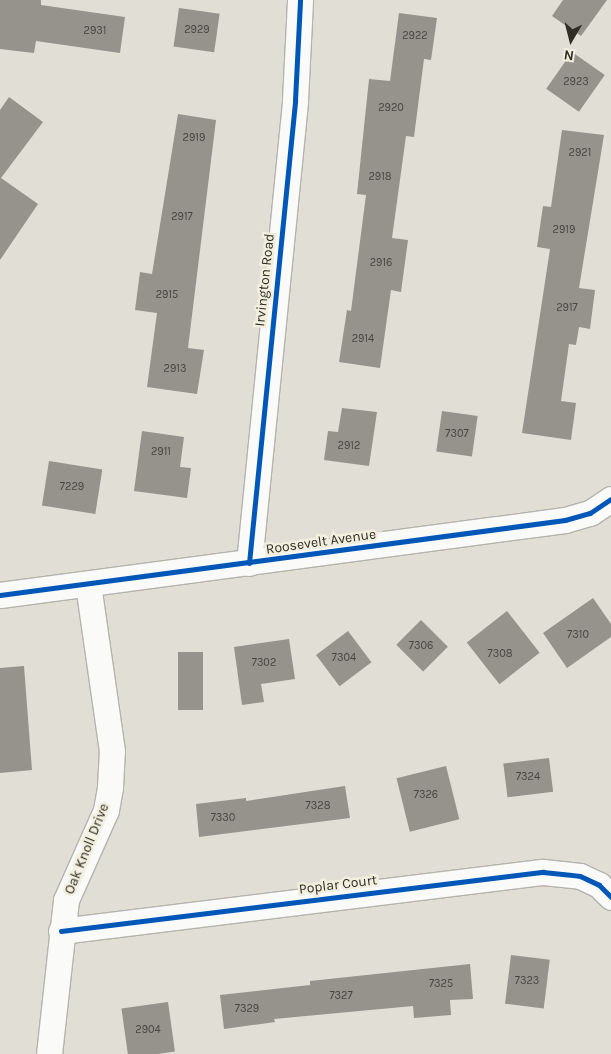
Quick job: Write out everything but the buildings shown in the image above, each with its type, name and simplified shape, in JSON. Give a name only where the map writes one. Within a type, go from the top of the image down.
[{"type":"street","name":"Irvington Road","points":[[249,563],[295,100],[300,0]]},
{"type":"street","name":"Roosevelt Avenue","points":[[0,595],[565,520],[590,513],[611,499]]},
{"type":"street","name":"Oak Knoll Drive","points":[[49,1054],[66,900],[106,810],[110,787],[112,752],[88,584]]},
{"type":"street","name":"Poplar Court","points":[[61,932],[543,872],[580,876],[599,885],[611,897]]},
{"type":"cycle path","points":[[249,563],[295,100],[300,0]]},
{"type":"cycle path","points":[[0,595],[565,520],[590,513],[611,499]]},
{"type":"cycle path","points":[[61,931],[543,872],[580,876],[599,885],[611,897]]}]
